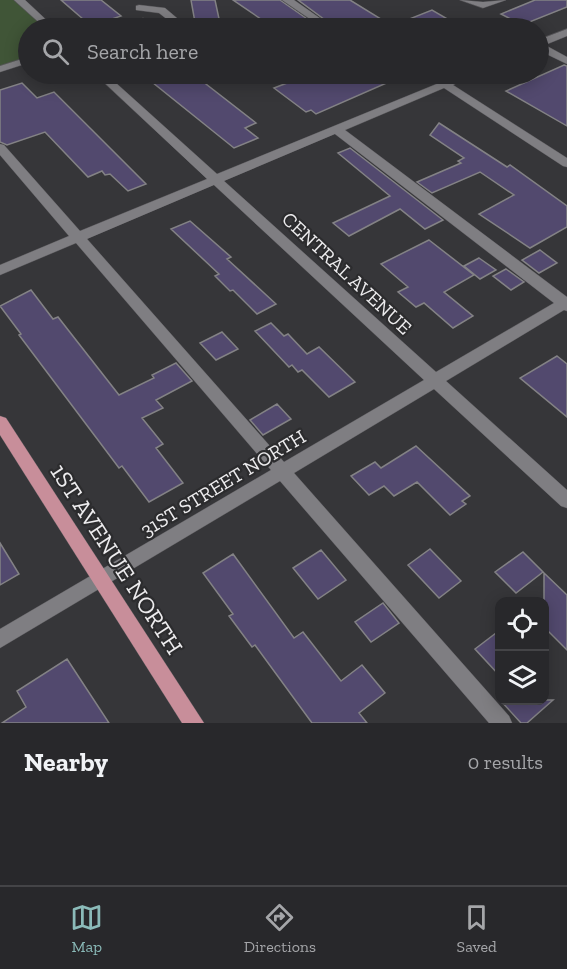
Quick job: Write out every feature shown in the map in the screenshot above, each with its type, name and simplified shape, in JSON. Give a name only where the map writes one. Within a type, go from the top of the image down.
[{"type":"main road","name":"1ST AVENUE NORTH","points":[[0,422],[194,723]]},
{"type":"street","points":[[19,0],[39,18]]},
{"type":"street","points":[[128,0],[139,8],[162,10],[172,18]]},
{"type":"street","points":[[287,0],[314,18]]},
{"type":"street","points":[[465,0],[483,5],[501,0]]},
{"type":"street","points":[[139,8],[142,18]]},
{"type":"street","points":[[549,39],[567,32]]},
{"type":"street","points":[[549,50],[567,61]]},
{"type":"street","points":[[0,69],[18,63]]},
{"type":"street","name":"CENTRAL AVENUE","points":[[111,84],[567,501]]},
{"type":"street","points":[[0,270],[445,84],[567,164]]},
{"type":"street","points":[[336,129],[566,304]]},
{"type":"street","points":[[0,148],[502,723]]},
{"type":"street","name":"31ST STREET NORTH","points":[[0,639],[566,304]]},
{"type":"green space","points":[[0,0],[19,0],[39,18],[18,18],[18,63],[0,69]]},
{"type":"building","points":[[61,0],[101,0],[121,16],[115,18],[82,18]]},
{"type":"building","points":[[191,0],[215,0],[219,18],[194,18]]},
{"type":"building","points":[[233,0],[280,0],[306,18],[259,18]]},
{"type":"building","points":[[298,0],[350,0],[379,18],[322,18]]},
{"type":"building","points":[[535,0],[567,0],[567,7],[540,18],[509,18],[501,14]]},
{"type":"building","points":[[432,10],[446,18],[412,18]]},
{"type":"building","points":[[564,65],[567,66],[567,126],[506,91],[522,84],[549,84],[549,72]]},
{"type":"building","points":[[23,84],[37,98],[54,92],[146,184],[128,191],[110,174],[105,175],[102,171],[88,177],[45,132],[7,145],[0,142],[0,90]]},
{"type":"building","points":[[154,84],[206,84],[256,123],[245,128],[258,138],[234,148]]},
{"type":"building","points":[[284,84],[384,84],[316,114],[311,110],[306,112],[274,88]]},
{"type":"building","points":[[439,123],[507,167],[510,165],[567,206],[567,227],[530,248],[479,214],[514,195],[480,172],[432,193],[417,182],[461,163],[458,161],[464,158],[430,135]]},
{"type":"building","points":[[350,148],[443,220],[425,229],[400,209],[349,236],[333,223],[390,196],[338,153]]},
{"type":"building","points":[[190,221],[231,257],[227,259],[276,304],[257,314],[233,290],[230,291],[215,276],[219,274],[171,229]]},
{"type":"building","points":[[429,240],[474,275],[444,292],[473,316],[453,328],[424,303],[416,307],[398,292],[408,287],[381,264]]},
{"type":"building","points":[[540,250],[557,263],[539,273],[522,260]]},
{"type":"building","points":[[479,258],[496,270],[480,279],[464,266]]},
{"type":"building","points":[[506,269],[524,282],[511,290],[493,276]]},
{"type":"building","points":[[31,290],[53,319],[58,317],[119,395],[154,378],[152,375],[176,363],[192,381],[156,400],[163,408],[142,418],[163,444],[156,448],[183,483],[149,502],[122,466],[119,468],[19,335],[21,334],[0,306]]},
{"type":"building","points":[[271,323],[284,336],[288,334],[307,354],[319,347],[355,382],[329,397],[302,370],[298,372],[292,365],[289,367],[255,331]]},
{"type":"building","points":[[222,332],[238,349],[216,360],[200,343]]},
{"type":"building","points":[[557,356],[567,364],[567,417],[520,378]]},
{"type":"building","points":[[277,404],[291,419],[263,435],[250,420]]},
{"type":"building","points":[[416,446],[470,496],[462,501],[466,504],[450,515],[417,482],[394,496],[384,486],[369,495],[351,476],[375,462],[381,468]]},
{"type":"building","points":[[0,543],[19,574],[0,585]]},
{"type":"building","points":[[430,549],[461,581],[439,598],[408,565]]},
{"type":"building","points":[[321,550],[346,580],[318,599],[293,568]]},
{"type":"building","points":[[523,552],[543,572],[516,593],[495,572]]},
{"type":"building","points":[[233,554],[294,638],[303,632],[341,681],[362,665],[385,693],[359,713],[367,723],[312,723],[255,645],[252,647],[229,616],[233,614],[203,573]]},
{"type":"building","points":[[544,573],[567,595],[567,650],[549,632],[549,597],[544,597]]},
{"type":"building","points":[[383,603],[399,623],[371,642],[355,622]]},
{"type":"building","points":[[495,634],[495,671],[475,649]]},
{"type":"building","points":[[67,659],[109,723],[2,723],[26,707],[17,691]]},
{"type":"building","points":[[505,705],[547,705],[527,723],[521,723]]}]
